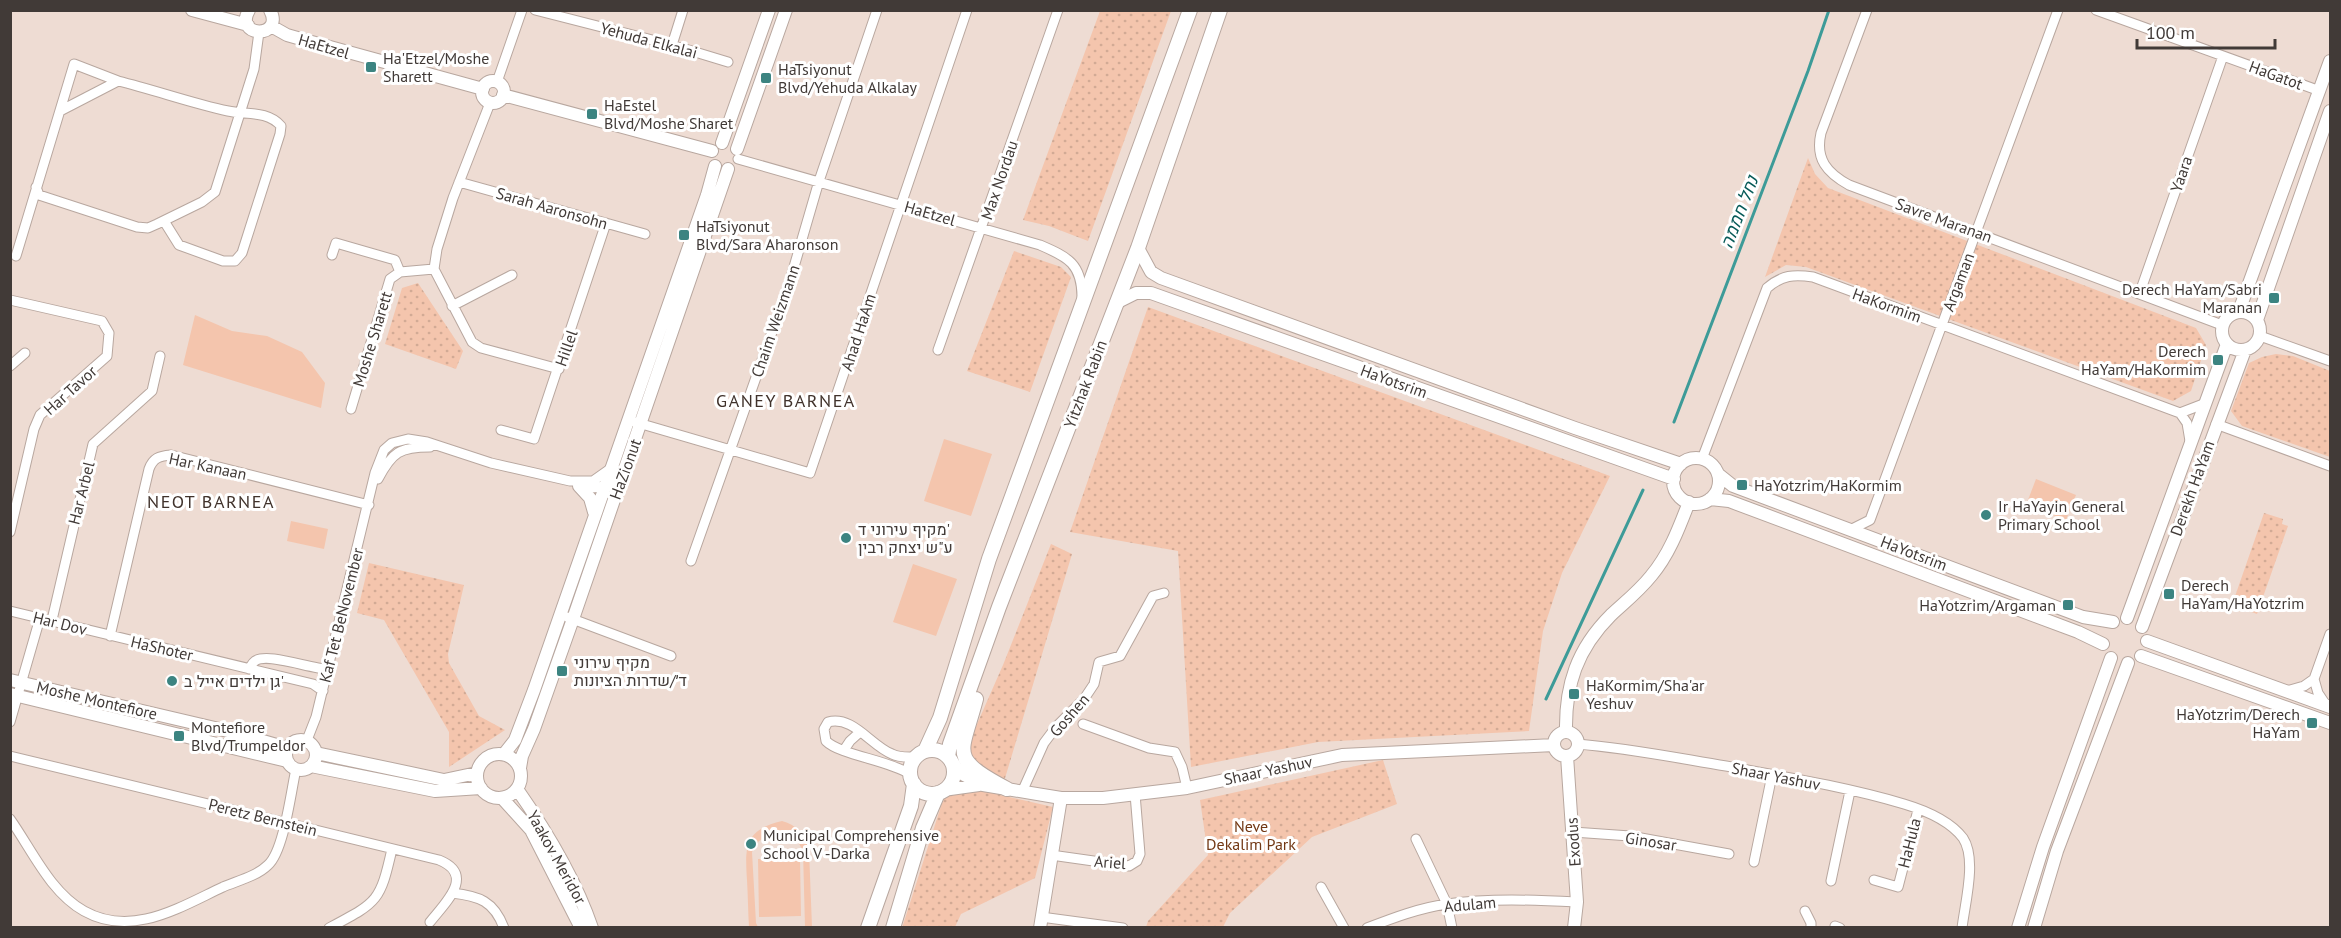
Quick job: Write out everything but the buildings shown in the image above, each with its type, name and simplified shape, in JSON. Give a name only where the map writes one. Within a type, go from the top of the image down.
[{"type":"main road","name":"Yitzhak Rabin","points":[[921,754],[940,718],[989,560],[1190,10]]},
{"type":"main road","name":"Yitzhak Rabin","points":[[950,760],[950,744],[980,660],[1138,248],[1220,10]]},
{"type":"main road","points":[[980,660],[977,692],[964,736],[963,752],[968,763],[978,773],[1007,789]]},
{"type":"main road","points":[[868,927],[911,806],[911,765],[921,754],[935,750],[950,760],[954,776],[940,792],[923,828],[893,927]]},
{"type":"main road","points":[[912,779],[922,791],[940,792]]},
{"type":"street","points":[[192,10],[248,26],[259,32]]},
{"type":"street","points":[[248,26],[246,16],[249,10]]},
{"type":"street","points":[[259,32],[271,26],[273,16],[270,10]]},
{"type":"street","points":[[497,82],[522,10]]},
{"type":"street","name":"Yehuda Elkalai","points":[[535,10],[672,45],[728,62]]},
{"type":"street","points":[[672,45],[683,10]]},
{"type":"street","points":[[769,10],[711,159],[722,168],[734,166],[786,10]]},
{"type":"street","name":"Chaim Weizmann","points":[[691,561],[789,284],[819,181],[877,10]]},
{"type":"street","name":"Ahad HaAm","points":[[628,420],[810,473],[967,10]]},
{"type":"street","name":"Max Nordau","points":[[938,350],[983,228],[1058,10]]},
{"type":"street","name":"Savre Maranan","points":[[1867,10],[1818,145],[1820,158],[1826,169],[1836,178],[2222,325]]},
{"type":"street","name":"Argaman","points":[[1870,520],[2058,10]]},
{"type":"street","name":"HaGatot","points":[[2096,10],[2320,91]]},
{"type":"street","name":"HaEtzel","points":[[271,26],[298,38],[483,89]]},
{"type":"street","points":[[36,187],[39,195],[137,227],[148,228],[202,202],[215,192],[242,112],[258,48],[259,32]]},
{"type":"street","name":"Yaara","points":[[2140,292],[2223,56]]},
{"type":"street","points":[[2239,311],[2331,61]]},
{"type":"street","points":[[16,256],[74,64],[118,81],[230,112],[252,112],[276,121],[281,126],[277,146],[242,253],[235,261],[223,261],[179,245],[164,221]]},
{"type":"street","points":[[60,111],[118,81]]},
{"type":"street","points":[[497,82],[503,89],[503,95],[498,102],[490,103],[483,97],[483,89],[488,83],[497,82]]},
{"type":"street","points":[[503,95],[717,147],[731,144],[738,154]]},
{"type":"street","points":[[490,103],[459,182],[437,249],[434,269],[466,334],[481,348],[559,369]]},
{"type":"street","points":[[2258,320],[2249,313],[2239,311],[2228,316],[2222,325],[2222,333],[2227,344],[2235,349],[2245,350],[2254,345],[2260,336],[2258,320],[2331,111]]},
{"type":"street","name":"HaEtzel","points":[[738,154],[819,181],[1040,245],[1060,254],[1071,261],[1080,278],[1081,309]]},
{"type":"street","name":"HaZionut","points":[[504,754],[515,740],[707,195],[722,168]]},
{"type":"street","name":"HaZionut","points":[[520,768],[522,756],[641,424],[722,168]]},
{"type":"street","name":"Sarah Aaronsohn","points":[[459,182],[645,234]]},
{"type":"street","name":"Hillel","points":[[501,430],[534,439],[606,223]]},
{"type":"street","points":[[332,255],[336,243],[395,260],[400,272]]},
{"type":"street","name":"HaYotsrim","points":[[1138,248],[1151,272],[1161,278],[1575,428],[1681,464]]},
{"type":"street","name":"Moshe Sharett","points":[[351,409],[390,279],[400,272],[434,269]]},
{"type":"street","points":[[452,306],[512,275]]},
{"type":"street","name":"HaKormim","points":[[1702,459],[1767,288],[1776,280],[1788,275],[1813,278],[2180,413]]},
{"type":"street","name":"HaYotsrim","points":[[1116,303],[1136,293],[1145,292],[1674,479]]},
{"type":"street","name":"Har Tavor","points":[[10,300],[102,321],[109,333],[107,356],[40,415],[34,429],[10,532]]},
{"type":"street","points":[[2260,336],[2331,361]]},
{"type":"street","name":"Derekh HaYam","points":[[2127,618],[2227,344]]},
{"type":"street","name":"Derekh HaYam","points":[[2142,627],[2245,350]]},
{"type":"street","points":[[10,366],[25,353]]},
{"type":"street","name":"Har Arbel","points":[[52,620],[93,444],[152,392],[160,356]]},
{"type":"street","points":[[2191,444],[2187,423],[2180,413],[2206,403]]},
{"type":"street","points":[[2216,424],[2331,466]]},
{"type":"street","name":"Kaf Tet BeNovember","points":[[307,740],[323,691],[373,489],[384,468],[397,452],[409,447],[437,447],[564,480],[579,486],[594,489],[604,486]]},
{"type":"street","name":"Har Kanaan","points":[[110,636],[153,460],[171,455],[369,505]]},
{"type":"street","points":[[1691,459],[1702,459],[1712,464],[1718,474],[1717,490],[1710,499],[1696,503],[1689,502],[1676,491],[1674,479],[1681,464],[1691,459]]},
{"type":"street","name":"Kaf Tet BeNovember","points":[[564,480],[593,481],[610,469]]},
{"type":"street","points":[[604,486],[624,471]]},
{"type":"street","name":"HaYotsrim","points":[[1718,474],[1733,486],[1850,530],[2083,617],[2114,622]]},
{"type":"street","points":[[579,486],[590,498],[594,513]]},
{"type":"street","name":"HaYotsrim","points":[[1710,499],[1729,501],[2078,632],[2103,644]]},
{"type":"street","points":[[1566,732],[1568,691],[1573,672],[1582,653],[1593,635],[1653,574],[1668,550],[1689,502]]},
{"type":"street","points":[[1850,530],[1870,520],[1879,540]]},
{"type":"street","name":"Goshen","points":[[1022,792],[1044,743],[1056,727],[1084,699],[1094,684],[1099,662],[1120,656],[1153,596],[1164,593]]},
{"type":"street","name":"Har Dov","points":[[10,611],[110,636]]},
{"type":"street","points":[[560,614],[671,656]]},
{"type":"street","points":[[10,722],[16,681],[40,618]]},
{"type":"street","points":[[2128,663],[2111,658],[2103,644],[2105,630],[2114,622],[2127,618],[2142,627],[2148,641],[2328,706]]},
{"type":"street","points":[[2287,691],[2304,686],[2314,679],[2331,634]]},
{"type":"street","name":"HaShoter","points":[[110,636],[313,684],[323,691]]},
{"type":"street","points":[[2034,927],[2057,851],[2128,663],[2141,656],[2148,641]]},
{"type":"street","points":[[2141,656],[2331,723]]},
{"type":"street","points":[[249,669],[255,660],[266,657],[315,669],[328,669]]},
{"type":"street","points":[[2018,927],[2043,847],[2111,658]]},
{"type":"street","points":[[2314,679],[2328,706]]},
{"type":"street","name":"Moshe Montefiore","points":[[16,681],[232,732],[290,759]]},
{"type":"street","name":"Moshe Montefiore","points":[[14,695],[290,759]]},
{"type":"street","points":[[912,779],[885,762],[835,747],[826,741],[824,733],[826,725],[839,721],[852,726],[891,754],[921,754]]},
{"type":"street","name":"Goshen","points":[[1083,724],[1149,748],[1175,752],[1182,766],[1187,788]]},
{"type":"street","points":[[844,750],[854,736],[860,732]]},
{"type":"street","points":[[1566,732],[1573,735],[1577,744],[1575,751],[1567,756],[1557,752],[1554,745],[1558,735],[1566,732]]},
{"type":"street","points":[[10,819],[57,889],[84,911],[106,923],[154,919],[269,865],[279,846],[285,822],[290,759],[297,740],[307,740],[314,747],[316,753],[311,766],[304,770],[290,759]]},
{"type":"street","name":"Shaar Yashuv","points":[[1577,744],[1616,747],[1772,775],[1850,791],[1918,810],[1953,828],[1964,839],[1970,863],[1962,927]]},
{"type":"street","name":"Shaar Yashuv","points":[[940,792],[983,785],[1061,798],[1103,798],[1187,788],[1342,755],[1554,745]]},
{"type":"street","points":[[316,753],[444,780],[477,773]]},
{"type":"street","points":[[504,754],[516,762],[520,768],[520,783],[517,789],[502,798],[490,796],[481,788],[477,773],[479,766],[489,756],[504,754]]},
{"type":"street","name":"Peretz Bernstein","points":[[10,756],[449,864],[456,873],[457,883],[452,893]]},
{"type":"street","name":"Exodus","points":[[1567,756],[1577,902],[1574,927]]},
{"type":"street","name":"Shaar Yashuv","points":[[950,760],[964,775],[983,785]]},
{"type":"street","points":[[311,766],[435,791],[481,788]]},
{"type":"street","points":[[1754,862],[1772,775]]},
{"type":"street","name":"Yaakov Meridor","points":[[517,789],[535,814],[568,871],[592,927]]},
{"type":"street","points":[[1831,881],[1850,791]]},
{"type":"street","name":"Ariel","points":[[1051,855],[1129,866],[1137,861],[1140,854],[1135,794]]},
{"type":"street","name":"Yaakov Meridor","points":[[502,798],[531,831],[580,927]]},
{"type":"street","points":[[1061,798],[1040,922],[1123,927]]},
{"type":"street","name":"HaHula","points":[[1874,880],[1898,887],[1918,810]]},
{"type":"street","name":"Ginosar","points":[[1573,832],[1630,836],[1729,854]]},
{"type":"street","points":[[1416,839],[1447,904],[1452,927]]},
{"type":"street","points":[[329,927],[364,910],[376,898],[384,883],[392,849]]},
{"type":"street","points":[[1321,887],[1344,927]]},
{"type":"street","points":[[430,922],[452,893],[470,895],[480,899],[499,913],[504,927]]},
{"type":"street","name":"Adulam","points":[[1366,927],[1399,915],[1447,904],[1534,900],[1577,902]]},
{"type":"street","points":[[1805,911],[1811,927]]},
{"type":"green space","points":[[1100,11],[1171,11],[1088,241],[1049,226],[1023,220]]},
{"type":"green space","points":[[1808,158],[1815,174],[1828,188],[2196,328],[2206,345],[2191,391],[2173,401],[1806,267],[1786,265],[1765,277]]},
{"type":"green space","points":[[1014,251],[1061,267],[1071,277],[1030,392],[967,371]]},
{"type":"green space","points":[[418,283],[463,351],[456,369],[385,344],[402,288]]},
{"type":"green space","points":[[1148,307],[1610,476],[1562,573],[1543,631],[1529,731],[1318,742],[1191,767],[1178,551],[1070,532]]},
{"type":"green space","points":[[195,315],[232,331],[267,336],[302,352],[325,383],[321,408],[183,365]]},
{"type":"green space","points":[[2276,354],[2293,356],[2330,371],[2330,457],[2242,426],[2231,411],[2249,363]]},
{"type":"green space","points":[[944,439],[992,454],[971,516],[924,501]]},
{"type":"green space","points":[[2036,479],[2076,495],[2066,520],[2026,505]]},
{"type":"green space","points":[[2264,513],[2283,519],[2282,524],[2288,526],[2257,614],[2232,605]]},
{"type":"green space","points":[[291,521],[328,529],[324,549],[287,541]]},
{"type":"green space","points":[[1051,544],[1072,554],[1000,795],[1053,807],[1035,878],[961,914],[955,927],[902,928],[941,806],[1003,665]]},
{"type":"green space","points":[[369,563],[464,585],[448,654],[449,663],[479,716],[505,730],[449,767],[449,732],[384,620],[357,613]]},
{"type":"green space","points":[[913,564],[957,579],[936,636],[893,622]]},
{"type":"green space","name":"Neve Dekalim Park","points":[[1383,760],[1397,804],[1312,837],[1230,913],[1223,927],[1146,927],[1148,921],[1208,855],[1200,800]]},
{"type":"green space","points":[[782,821],[800,831],[809,850],[812,927],[805,927],[803,851],[794,837],[778,831],[759,841],[752,852],[758,927],[749,927],[747,849],[760,829]]},
{"type":"green space","points":[[800,858],[801,916],[759,917],[758,859]]},
{"type":"waterway","name":"נחל חממה","points":[[1674,422],[1808,71],[1829,10]]},
{"type":"waterway","name":"נחל חממה","points":[[1546,699],[1643,490]]},
{"type":"place","name":"Ha'Etzel/Moshe Sharett","points":[[371,67]]},
{"type":"place","name":"HaTsiyonut Blvd/Yehuda Alkalay","points":[[766,78]]},
{"type":"place","name":"HaEstel Blvd/Moshe Sharet","points":[[592,114]]},
{"type":"place","name":"HaTsiyonut Blvd/Sara Aharonson","points":[[684,235]]},
{"type":"place","name":"Derech HaYam/Sabri Maranan","points":[[2274,298]]},
{"type":"place","name":"Derech HaYam/HaKormim","points":[[2218,360]]},
{"type":"place","name":"HaYotzrim/HaKormim","points":[[1742,485]]},
{"type":"place","name":"Ir HaYayin General Primary School","points":[[1986,515]]},
{"type":"place","name":"מקיף עירוני ד' ע\"ש יצחק רבין","points":[[846,538]]},
{"type":"place","name":"Derech HaYam/HaYotzrim","points":[[2169,594]]},
{"type":"place","name":"HaYotzrim/Argaman","points":[[2068,605]]},
{"type":"place","name":"מקיף עירוני ד׳/שדרות הציונות","points":[[562,671]]},
{"type":"place","name":"גן ילדים אייל ב'","points":[[172,681]]},
{"type":"place","name":"HaKormim/Sha'ar Yeshuv","points":[[1574,694]]},
{"type":"place","name":"HaYotzrim/Derech HaYam","points":[[2312,723]]},
{"type":"place","name":"Montefiore Blvd/Trumpeldor","points":[[179,736]]},
{"type":"place","name":"Municipal Comprehensive School V -Darka","points":[[751,844]]},
{"type":"district","name":"GANEY BARNEA","points":[[786,400]]},
{"type":"district","name":"NEOT BARNEA","points":[[211,501]]}]
